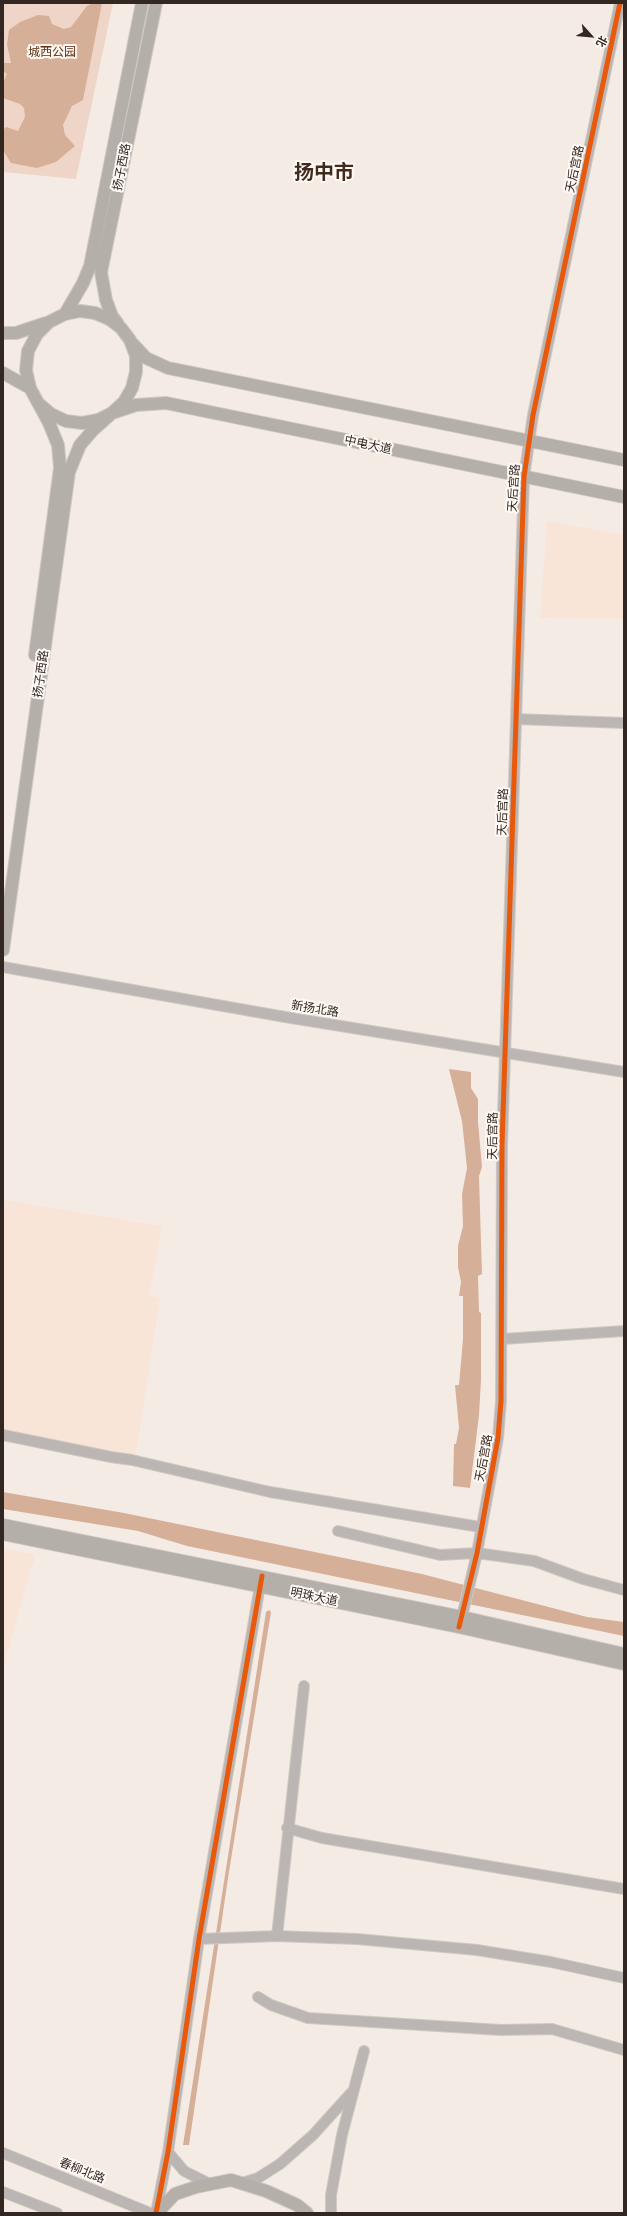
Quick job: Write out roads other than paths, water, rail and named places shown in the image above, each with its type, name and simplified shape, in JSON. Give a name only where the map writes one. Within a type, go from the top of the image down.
[{"type":"main road","name":"扬子西路","points":[[65,314],[83,283],[90,266],[142,3]]},
{"type":"main road","name":"扬子西路","points":[[121,328],[112,316],[106,300],[101,272],[156,3]]},
{"type":"main road","points":[[3,333],[16,333],[49,322],[65,314],[80,312],[95,313],[109,319],[121,328],[146,358],[168,368],[624,460]]},
{"type":"main road","points":[[49,322],[37,334],[28,351],[26,370],[30,388],[38,403],[51,414],[71,422],[82,423],[98,420],[112,413],[124,402],[132,388],[136,372],[136,356],[130,340]]},
{"type":"main road","points":[[3,373],[30,388]]},
{"type":"main road","name":"扬子西路","points":[[3,896],[60,468],[58,445],[38,403]]},
{"type":"main road","name":"中电大道","points":[[112,413],[136,405],[166,403],[624,497]]},
{"type":"main road","name":"扬子西路","points":[[3,950],[68,472],[80,444],[112,413]]},
{"type":"main road","name":"明珠大道","points":[[3,1525],[261,1581]]},
{"type":"main road","name":"明珠大道","points":[[3,1534],[462,1618],[624,1654]]},
{"type":"main road","name":"明珠大道","points":[[462,1618],[624,1664]]},
{"type":"main road","points":[[157,2213],[175,2194],[210,2184],[231,2180],[266,2191],[297,2205],[307,2213]]},
{"type":"street","name":"天后宫路","points":[[462,1618],[498,1438],[503,1339],[502,1145],[524,476],[529,442],[620,3]]},
{"type":"street","points":[[516,719],[624,723]]},
{"type":"street","name":"新扬北路","points":[[3,967],[285,1017],[624,1072]]},
{"type":"street","points":[[503,1339],[624,1331]]},
{"type":"street","points":[[3,1435],[132,1460],[270,1492],[480,1527]]},
{"type":"street","points":[[338,1531],[440,1555],[476,1553],[534,1561],[583,1579],[624,1590]]},
{"type":"street","points":[[157,2213],[261,1581]]},
{"type":"street","points":[[277,1936],[287,1828],[304,1686]]},
{"type":"street","points":[[287,1828],[322,1838],[624,1889]]},
{"type":"street","points":[[202,1939],[277,1936],[357,1939],[477,1950],[551,1962],[624,1978]]},
{"type":"street","points":[[258,1997],[271,2005],[308,2018],[500,2030],[552,2029],[624,2050]]},
{"type":"street","points":[[330,2213],[331,2195],[340,2142],[364,2051]]},
{"type":"street","points":[[242,2183],[258,2178],[280,2164],[313,2134],[352,2092]]},
{"type":"street","points":[[168,2152],[184,2171],[210,2184]]},
{"type":"street","name":"春柳北路","points":[[3,2153],[150,2213]]},
{"type":"street","points":[[3,2192],[57,2213]]},
{"type":"district","name":"扬中市","points":[[324,173]]},
{"type":"park label","name":"城西公园","points":[[52,52]]}]
